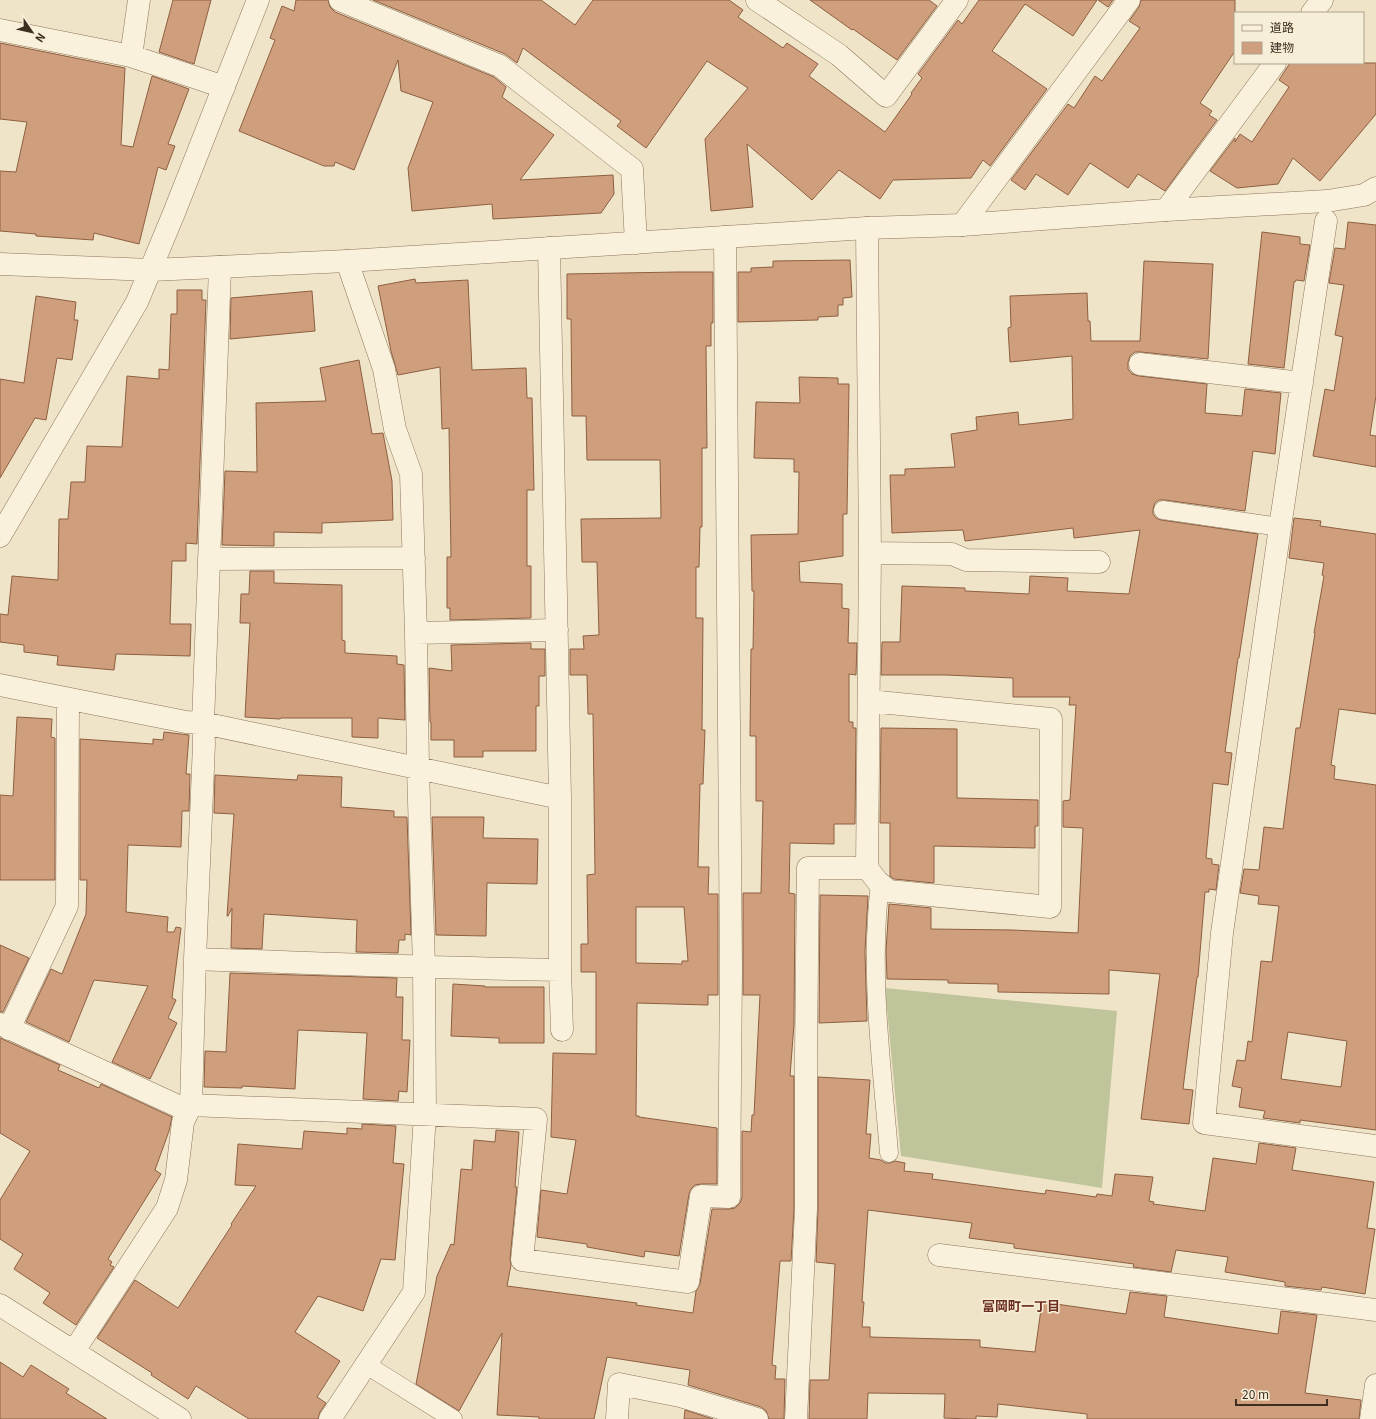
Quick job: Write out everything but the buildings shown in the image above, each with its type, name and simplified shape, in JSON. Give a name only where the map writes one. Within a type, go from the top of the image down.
[{"type":"street","points":[[131,56],[139,0]]},
{"type":"street","points":[[0,536],[137,302],[258,0]]},
{"type":"street","points":[[340,0],[500,66],[632,169],[636,242]]},
{"type":"street","points":[[757,0],[839,55],[886,96],[957,0]]},
{"type":"street","points":[[962,225],[1129,0]]},
{"type":"street","points":[[1313,12],[1322,0]]},
{"type":"street","points":[[0,30],[131,56],[224,87]]},
{"type":"street","points":[[1166,210],[1274,64]]},
{"type":"street","points":[[0,264],[151,270],[347,261],[867,228],[962,225],[1166,210],[1327,201],[1364,195],[1376,188]]},
{"type":"street","points":[[1326,220],[1280,527],[1222,933],[1204,1123],[1376,1146]]},
{"type":"street","points":[[867,228],[870,553],[869,701],[874,876]]},
{"type":"street","points":[[68,699],[67,906],[4,1027],[180,1106],[191,1105],[536,1119],[522,1260],[688,1282],[701,1196],[729,1197],[731,962],[725,237]]},
{"type":"street","points":[[549,248],[560,798],[560,970],[562,1030]]},
{"type":"street","points":[[330,1419],[414,1292],[425,1114],[424,967],[411,474],[395,429],[384,369],[347,261]]},
{"type":"street","points":[[74,1351],[167,1208],[176,1180],[183,1122],[191,1105],[195,959],[204,744],[203,723],[220,267]]},
{"type":"street","points":[[1140,364],[1302,383]]},
{"type":"street","points":[[870,553],[952,554],[966,560],[1099,562]]},
{"type":"street","points":[[209,559],[414,558]]},
{"type":"street","points":[[416,633],[557,630]]},
{"type":"street","points":[[0,684],[186,722],[203,723],[560,798]]},
{"type":"street","points":[[796,1419],[806,1209],[808,868],[874,876],[889,891],[1050,907],[1051,719],[869,701]]},
{"type":"street","points":[[195,959],[560,970]]},
{"type":"street","points":[[939,1255],[1376,1310]]},
{"type":"street","points":[[0,1305],[180,1419]]},
{"type":"street","points":[[617,1419],[618,1384],[680,1396],[757,1419]]},
{"type":"street","points":[[1371,1419],[1376,1385]]},
{"type":"lane","points":[[1162,510],[1280,527]]},
{"type":"lane","points":[[874,876],[878,899],[876,967],[889,1154]]},
{"type":"lane","points":[[365,1364],[453,1419]]},
{"type":"green space","points":[[885,988],[1117,1011],[1102,1188],[901,1156]]},
{"type":"district","name":"富岡町一丁目","points":[[1021,1305]]}]
